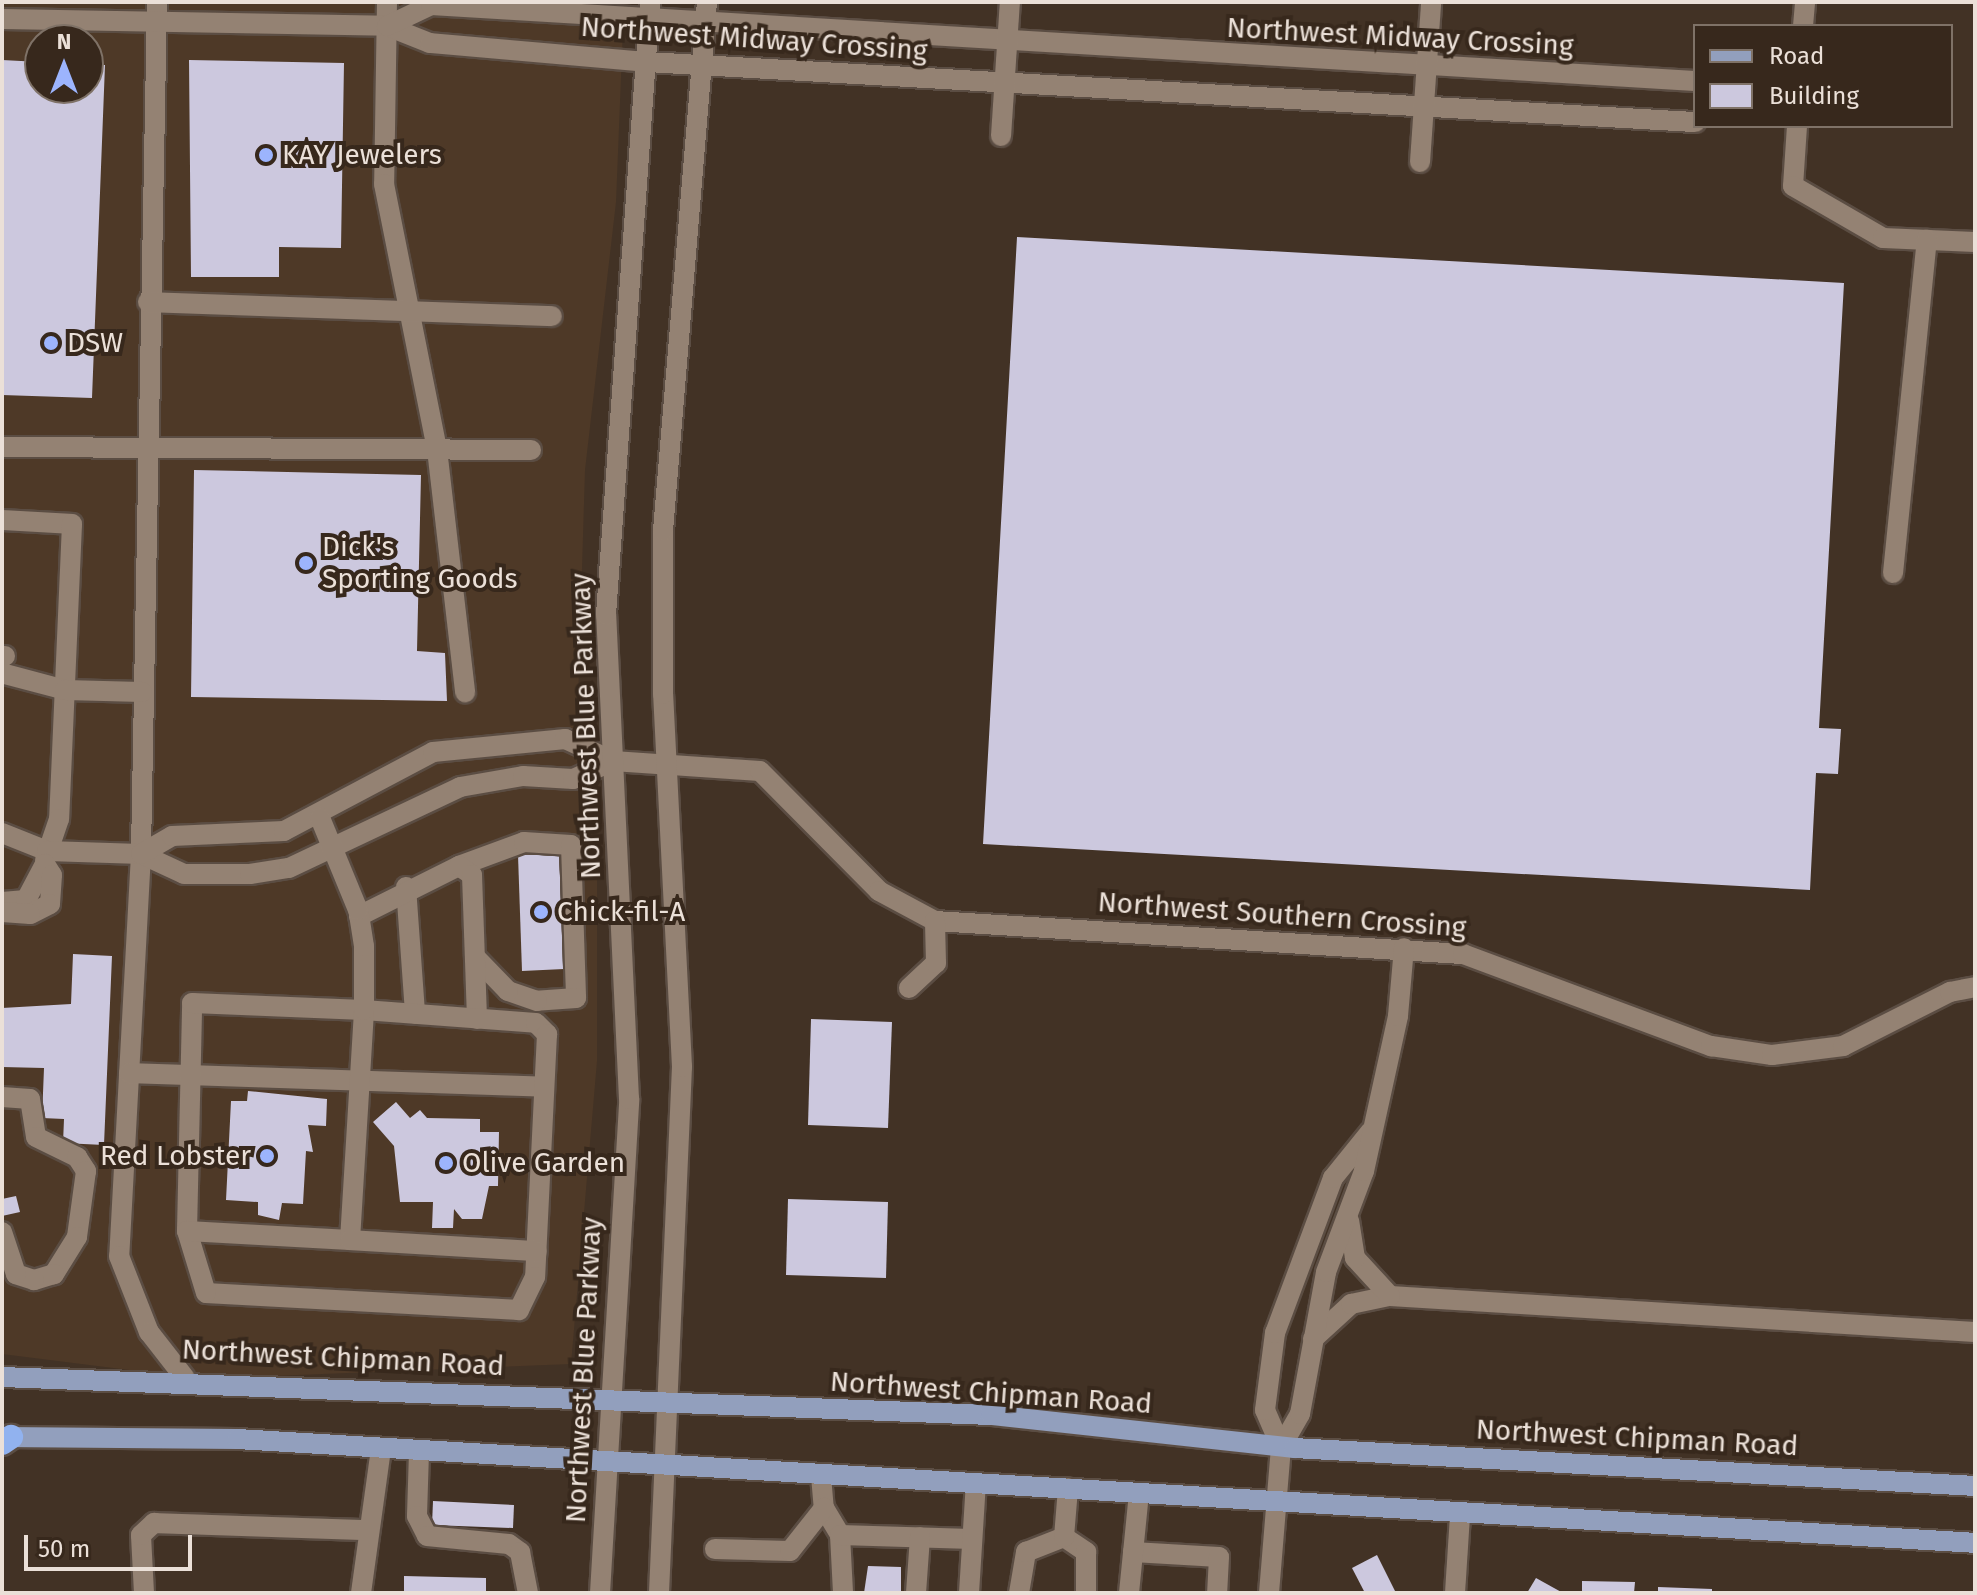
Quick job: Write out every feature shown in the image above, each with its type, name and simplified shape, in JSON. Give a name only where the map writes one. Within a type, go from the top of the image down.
[{"type":"main road","name":"Northwest Chipman Road","points":[[2,1377],[185,1378],[991,1415],[1281,1447],[1975,1486]]},
{"type":"main road","points":[[5,1439],[381,1449],[603,1466],[1068,1488],[1460,1515],[1975,1543]]},
{"type":"street","points":[[387,2],[384,184],[437,449],[465,692]]},
{"type":"street","points":[[659,1593],[667,1469],[682,1067],[667,763],[663,531],[707,2]]},
{"type":"street","points":[[1001,136],[1010,2]]},
{"type":"street","points":[[1803,24],[1805,2]]},
{"type":"street","points":[[1420,162],[1431,3]]},
{"type":"street","name":"Northwest Midway Crossing","points":[[387,26],[431,5],[650,10],[705,23],[1693,81]]},
{"type":"street","name":"Northwest Blue Parkway","points":[[600,1593],[603,1466],[629,1099],[606,615],[612,459],[650,10]]},
{"type":"street","points":[[156,12],[144,450],[141,854],[119,1256],[149,1332],[185,1378]]},
{"type":"street","name":"Northwest Midway Crossing","points":[[2,19],[156,12],[387,26],[430,43],[647,62],[1425,109],[1693,122]]},
{"type":"street","points":[[1797,128],[1793,186],[1883,238],[1975,242]]},
{"type":"street","points":[[1893,573],[1927,240]]},
{"type":"street","points":[[148,302],[409,307],[552,316]]},
{"type":"street","points":[[2,447],[531,450]]},
{"type":"street","points":[[2,520],[72,524],[59,819],[46,858],[26,900],[2,902]]},
{"type":"street","points":[[4,662],[65,690],[142,692]]},
{"type":"street","name":"Northwest Southern Crossing","points":[[141,854],[172,836],[238,838],[320,818],[393,771],[474,743],[565,739],[613,761],[760,771],[879,891],[935,921],[1404,948],[1487,958],[1711,1046],[1772,1055],[1843,1046],[1950,992],[1975,987]]},
{"type":"street","name":"Northwest Southern Crossing","points":[[2,833],[46,858],[141,854],[184,874],[250,874],[331,849],[460,787],[523,776],[573,779],[613,761]]},
{"type":"street","points":[[320,818],[359,916],[364,1010],[350,1240]]},
{"type":"street","points":[[359,916],[406,887],[524,842],[571,845],[576,998],[537,1001],[508,991],[475,957]]},
{"type":"street","points":[[2,912],[30,914],[50,904],[52,875],[46,858]]},
{"type":"street","points":[[459,866],[472,875],[477,1019]]},
{"type":"street","points":[[406,887],[415,1014]]},
{"type":"street","points":[[909,988],[936,963],[935,921]]},
{"type":"street","points":[[1269,1593],[1273,1501],[1281,1447],[1300,1414],[1311,1343],[1372,1130],[1398,1016],[1404,948]]},
{"type":"street","points":[[192,1003],[364,1010],[536,1023],[547,1034],[535,1277],[519,1310],[206,1293],[187,1231],[192,1003]]},
{"type":"street","points":[[129,1073],[544,1087]]},
{"type":"street","points":[[2,1097],[30,1099],[36,1137],[77,1157],[86,1171],[77,1237],[54,1274],[34,1280],[16,1274],[2,1232]]},
{"type":"street","points":[[1281,1447],[1265,1410],[1275,1333],[1333,1178],[1372,1130]]},
{"type":"street","points":[[1349,1214],[1355,1258],[1390,1296]]},
{"type":"street","points":[[187,1231],[537,1251]]},
{"type":"street","points":[[1311,1343],[1338,1312],[1390,1296],[1975,1332]]},
{"type":"street","points":[[361,1593],[367,1530],[381,1449]]},
{"type":"street","points":[[419,1452],[417,1516],[427,1536],[509,1544],[520,1552],[528,1593]]},
{"type":"street","points":[[821,1476],[824,1508],[840,1535],[843,1593]]},
{"type":"street","points":[[969,1593],[976,1483]]},
{"type":"street","points":[[1064,1537],[1068,1488]]},
{"type":"street","points":[[1129,1593],[1139,1493]]},
{"type":"street","points":[[715,1549],[790,1551],[824,1508]]},
{"type":"street","points":[[1455,1593],[1460,1515]]},
{"type":"street","points":[[144,1593],[141,1535],[154,1523],[367,1530]]},
{"type":"street","points":[[840,1535],[972,1539]]},
{"type":"street","points":[[916,1593],[920,1537]]},
{"type":"street","points":[[1019,1593],[1026,1552],[1064,1537]]},
{"type":"street","points":[[1064,1537],[1086,1552],[1086,1593]]},
{"type":"street","points":[[1133,1552],[1219,1557],[1217,1593]]},
{"type":"shaded area","points":[[2,2],[624,2],[616,202],[585,470],[578,700],[597,873],[597,1061],[571,1364],[201,1379],[2,1354]]},
{"type":"building","points":[[2,60],[24,61],[24,104],[103,104],[92,398],[2,395]]},
{"type":"building","name":"KAY Jewelers","points":[[189,60],[344,63],[341,248],[279,247],[279,277],[191,277]]},
{"type":"building","points":[[1017,237],[1844,283],[1819,728],[1841,729],[1838,774],[1816,773],[1810,890],[983,844]]},
{"type":"building","name":"Dick's Sporting Goods","points":[[194,470],[421,475],[417,651],[445,653],[447,701],[191,697]]},
{"type":"building","name":"Chick-fil-A","points":[[559,854],[564,969],[522,971],[518,855]]},
{"type":"building","points":[[73,954],[112,956],[104,1145],[63,1143],[64,1119],[42,1118],[44,1068],[2,1067],[2,1008],[71,1004]]},
{"type":"building","points":[[811,1019],[892,1022],[888,1128],[808,1125]]},
{"type":"building","name":"Red Lobster","points":[[248,1091],[327,1099],[326,1126],[308,1125],[313,1152],[306,1151],[303,1204],[282,1203],[279,1220],[258,1215],[258,1202],[226,1200],[231,1101],[247,1101]]},
{"type":"building","name":"Olive Garden","points":[[396,1102],[410,1118],[420,1110],[427,1118],[480,1119],[480,1132],[499,1132],[498,1186],[489,1186],[482,1219],[462,1219],[454,1209],[453,1228],[432,1228],[433,1202],[400,1202],[394,1146],[373,1122]]},
{"type":"building","points":[[16,1196],[20,1212],[2,1216],[2,1199]]},
{"type":"building","points":[[788,1199],[888,1202],[886,1278],[786,1275]]},
{"type":"building","points":[[433,1501],[514,1505],[513,1528],[432,1525]]},
{"type":"building","points":[[1377,1555],[1396,1593],[1365,1593],[1352,1568]]},
{"type":"building","points":[[868,1566],[901,1567],[901,1593],[864,1593]]},
{"type":"building","points":[[404,1576],[486,1578],[486,1593],[404,1593]]},
{"type":"building","points":[[1536,1578],[1563,1593],[1527,1593]]},
{"type":"building","points":[[1582,1581],[1635,1582],[1634,1593],[1582,1593]]},
{"type":"building","points":[[1658,1587],[1712,1589],[1712,1593],[1658,1593]]},
{"type":"place","name":"KAY Jewelers","points":[[266,155]]},
{"type":"place","name":"DSW","points":[[51,343]]},
{"type":"place","name":"Dick's Sporting Goods","points":[[306,563]]},
{"type":"place","name":"Chick-fil-A","points":[[541,912]]},
{"type":"place","name":"Red Lobster","points":[[267,1156]]},
{"type":"place","name":"Olive Garden","points":[[446,1163]]}]
